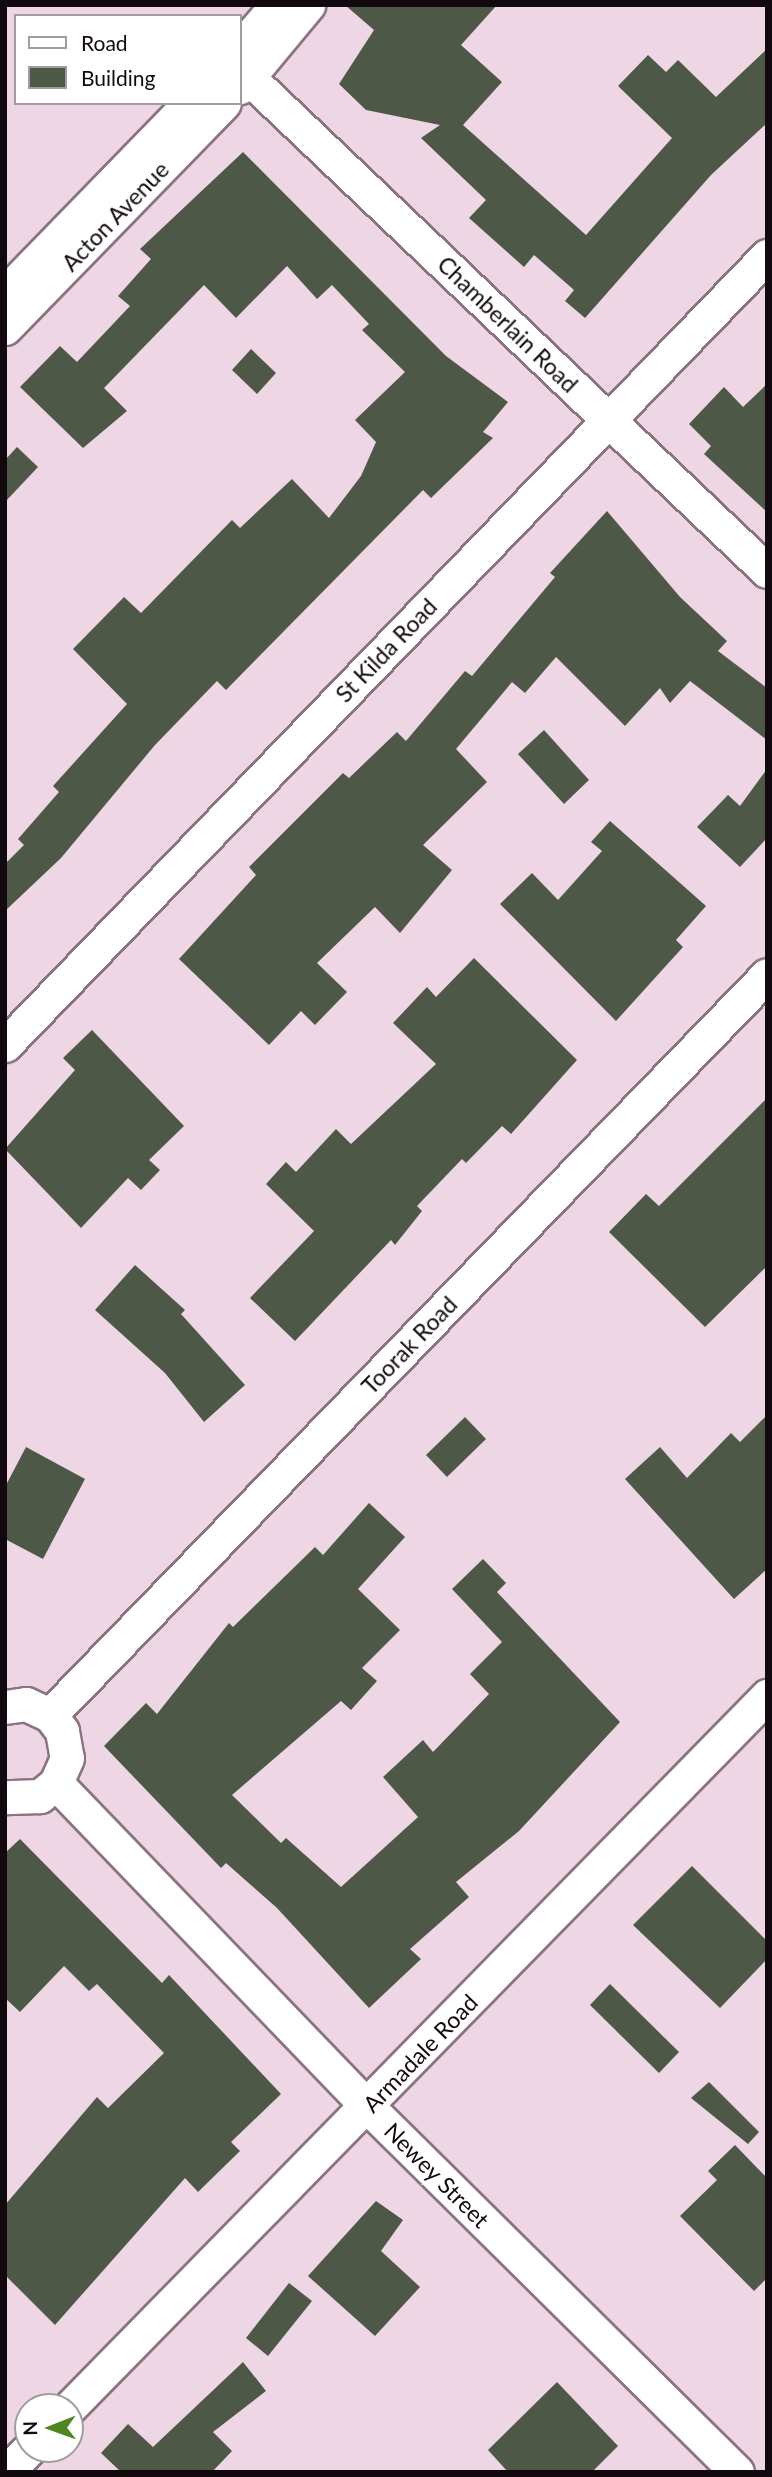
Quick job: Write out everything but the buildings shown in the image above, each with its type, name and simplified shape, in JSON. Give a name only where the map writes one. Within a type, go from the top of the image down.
[{"type":"street","points":[[243,71],[297,6]]},
{"type":"street","name":"Chamberlain Road","points":[[243,71],[767,572]]},
{"type":"street","name":"Acton Avenue","points":[[5,293],[188,105]]},
{"type":"street","name":"Acton Avenue","points":[[5,328],[222,105]]},
{"type":"street","name":"St Kilda Road","points":[[5,1045],[767,256]]},
{"type":"street","name":"Toorak Road","points":[[50,1715],[767,975]]},
{"type":"street","name":"Armadale Road","points":[[84,2393],[767,1696]]},
{"type":"street","points":[[5,1707],[26,1704],[50,1715],[62,1731],[66,1758],[56,1783],[40,1796],[5,1797]]},
{"type":"street","name":"Newey Street","points":[[56,1783],[717,2465]]}]
